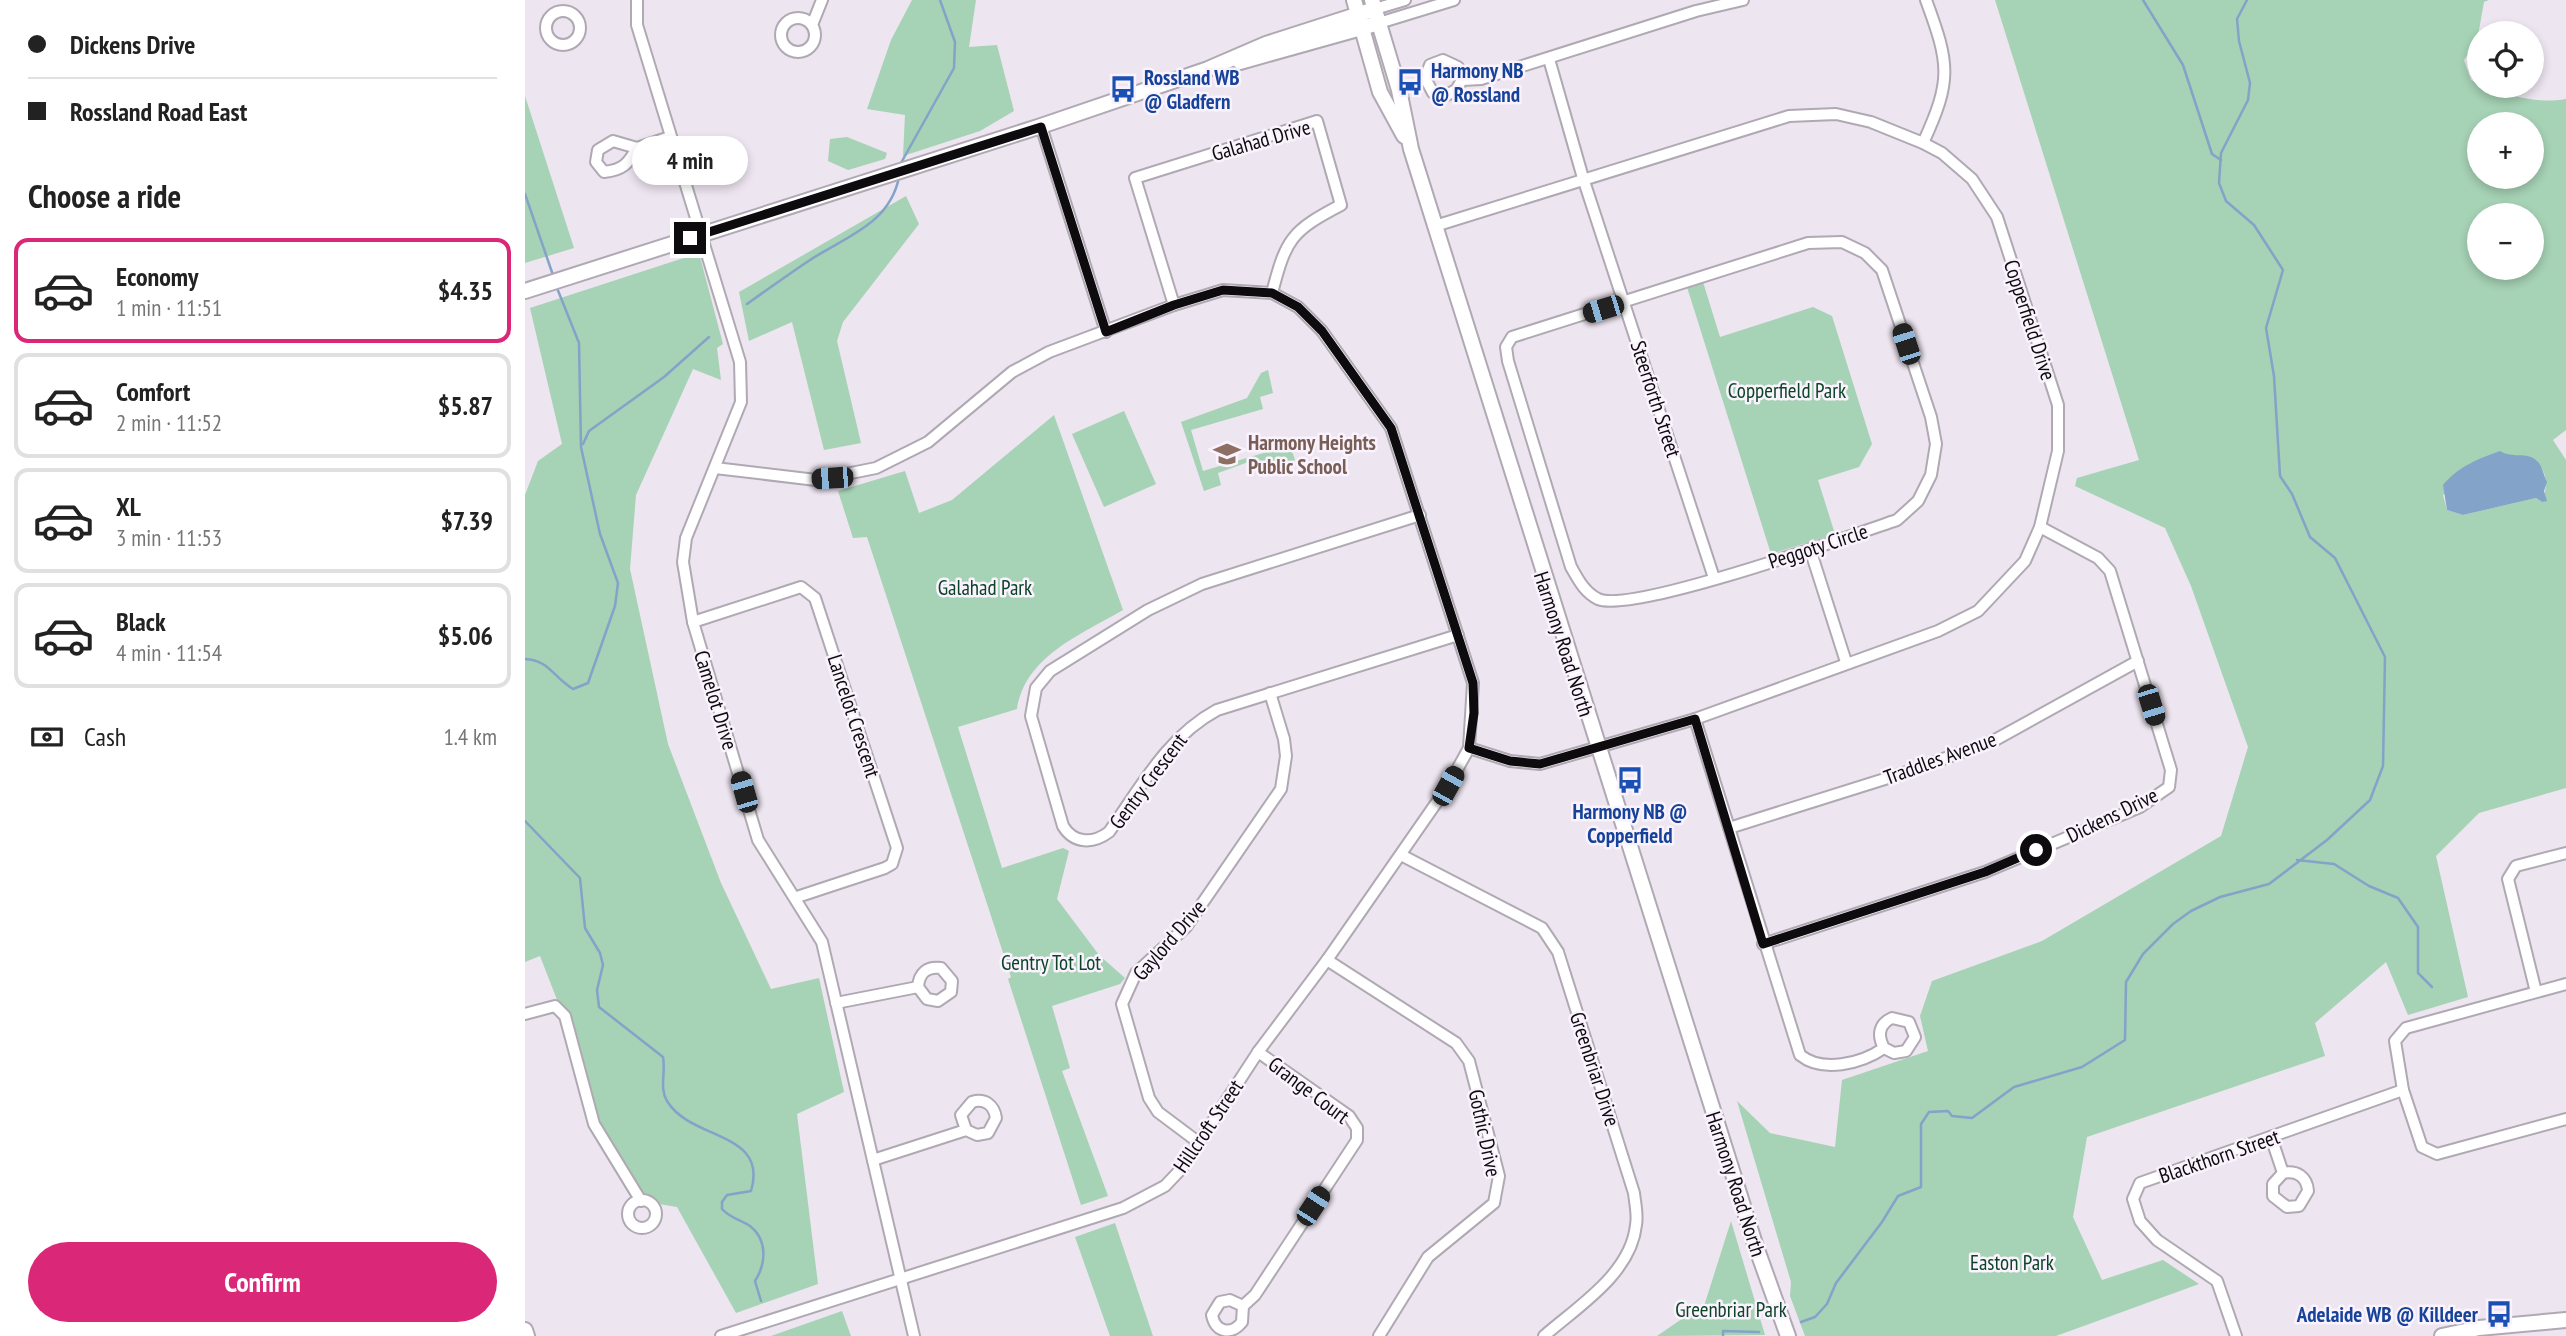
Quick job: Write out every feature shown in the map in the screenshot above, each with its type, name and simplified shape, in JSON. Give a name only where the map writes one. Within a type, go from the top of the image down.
[{"type":"main road","points":[[525,290],[1041,127],[1208,69],[1266,44],[1375,11]]},
{"type":"main road","name":"Harmony Road North","points":[[1375,11],[1399,90],[1411,149],[1598,749],[1755,1244],[1788,1336]]},
{"type":"main road","name":"Harmony Road North","points":[[1358,14],[1380,92],[1411,149]]},
{"type":"main road","points":[[2442,1336],[2566,1320]]},
{"type":"main road","points":[[525,1330],[527,1336]]},
{"type":"street","name":"Camelot Drive","points":[[637,0],[637,25],[740,362],[741,402],[715,468],[698,501],[686,538],[683,562],[693,622],[758,840],[797,897],[822,942],[898,1279],[914,1336]]},
{"type":"street","points":[[812,25],[822,0]]},
{"type":"street","points":[[1375,11],[1405,0]]},
{"type":"street","points":[[1375,11],[1454,0]]},
{"type":"street","points":[[1462,80],[1481,79],[1696,11],[1743,0]]},
{"type":"street","points":[[1923,143],[1945,85],[1945,62],[1926,0]]},
{"type":"street","name":"Steerforth Street","points":[[1549,59],[1583,178],[1626,302],[1714,578]]},
{"type":"street","name":"Copperfield Drive","points":[[1435,226],[1789,116],[1836,114],[1871,122],[1942,153],[1972,179],[1997,217],[2058,405],[2058,451],[2041,527],[2025,561],[1977,611],[1938,631],[1846,662],[1695,719],[1598,749],[1540,764],[1510,761],[1469,748]]},
{"type":"street","name":"Galahad Drive","points":[[1174,305],[1135,178],[1317,121],[1341,205],[1303,225],[1282,256],[1272,293]]},
{"type":"street","points":[[1041,127],[1106,332]]},
{"type":"street","points":[[637,148],[670,137]]},
{"type":"street","name":"Peggoty Circle","points":[[1842,242],[1865,253],[1882,270],[1931,417],[1936,444],[1931,475],[1918,501],[1897,520],[1810,549],[1668,593],[1621,601],[1599,600],[1584,588],[1571,567],[1508,361],[1506,347],[1512,337],[1808,243],[1842,242]]},
{"type":"street","points":[[715,468],[816,480],[876,468],[927,442],[1012,372],[1030,361],[1174,305],[1223,290],[1272,293],[1298,307],[1322,331],[1391,428],[1473,683],[1474,713],[1469,748]]},
{"type":"street","name":"Gentry Crescent","points":[[1420,515],[1202,584],[1148,610],[1050,671],[1033,697],[1032,729],[1068,834],[1084,841],[1101,838],[1109,832],[1183,731],[1217,710],[1458,635]]},
{"type":"street","name":"Dickens Drive","points":[[1763,944],[1985,872],[2140,807],[2169,787],[2171,770],[2110,571],[2098,558],[2041,527]]},
{"type":"street","points":[[1810,549],[1846,662]]},
{"type":"street","name":"Lancelot Crescent","points":[[693,622],[801,587],[815,598],[897,848],[892,864],[885,868],[797,897]]},
{"type":"street","name":"Traddles Avenue","points":[[1730,828],[1907,772],[1994,740],[2138,661]]},
{"type":"street","name":"Gaylord Drive","points":[[1198,1142],[1158,1112],[1149,1098],[1122,1004],[1136,973],[1186,927],[1281,789],[1286,756],[1270,693]]},
{"type":"street","points":[[1695,719],[1763,944],[1800,1055],[1811,1064],[1831,1065],[1874,1055],[1884,1048]]},
{"type":"street","name":"Hillcroft Street","points":[[721,1336],[1123,1208],[1147,1198],[1165,1186],[1183,1167],[1258,1052],[1401,855],[1448,786],[1469,748]]},
{"type":"street","points":[[2536,992],[2508,878],[2517,866],[2566,853]]},
{"type":"street","name":"Greenbriar Drive","points":[[1401,855],[1542,928],[1558,952],[1635,1193],[1636,1226],[1626,1257],[1603,1284],[1544,1336]]},
{"type":"street","name":"Gothic Drive","points":[[1327,960],[1456,1044],[1469,1061],[1499,1176],[1494,1203],[1428,1256],[1379,1336]]},
{"type":"street","points":[[2566,984],[2406,1028],[2395,1041],[2403,1090],[2422,1147],[2437,1154],[2566,1119]]},
{"type":"street","points":[[836,1003],[918,987]]},
{"type":"street","points":[[525,1014],[555,1006],[565,1016],[594,1124],[641,1200]]},
{"type":"street","name":"Grange Court","points":[[1243,1306],[1255,1295],[1357,1140],[1357,1128],[1349,1116],[1258,1052]]},
{"type":"street","name":"Blackthorn Street","points":[[2236,1336],[2217,1282],[2157,1240],[2140,1221],[2133,1199],[2140,1183],[2403,1090]]},
{"type":"street","points":[[873,1160],[966,1130]]},
{"type":"street","points":[[2271,1137],[2283,1173]]},
{"type":"green space","points":[[912,0],[976,0],[969,47],[997,45],[1014,111],[980,131],[903,156],[905,115],[867,109],[891,40]]},
{"type":"green space","name":"Easton Park","points":[[1995,0],[2489,0],[2484,2],[2481,21],[2467,21],[2467,56],[2464,60],[2467,69],[2467,98],[2566,99],[2566,430],[2553,440],[2566,460],[2566,788],[2479,813],[2436,856],[2468,997],[2408,1015],[2386,962],[2315,1023],[2325,1056],[2087,1137],[2073,1217],[2102,1280],[2163,1260],[2199,1284],[2056,1336],[1805,1336],[1790,1296],[1791,1282],[1737,1101],[1770,1133],[1835,1147],[1842,1080],[1928,1051],[1920,1016],[1932,981],[2042,941],[2221,836],[2248,747],[2191,586],[2165,528],[2075,486],[2077,478],[2139,460]],"holes":[[[2506,455],[2526,458],[2540,466],[2546,481],[2542,502],[2536,498],[2463,515],[2447,510],[2443,495]]]},
{"type":"green space","points":[[525,96],[574,248],[525,263]]},
{"type":"green space","points":[[847,137],[887,153],[885,159],[848,170],[828,161],[830,139]]},
{"type":"green space","points":[[906,196],[919,224],[843,322],[837,341],[861,443],[824,450],[792,322],[749,341],[739,292]]},
{"type":"green space","points":[[699,253],[723,344],[717,348],[721,380],[693,369],[636,495],[630,569],[668,744],[721,883],[771,989],[819,978],[844,1092],[797,1114],[818,1284],[736,1313],[677,1207],[641,1201],[594,1124],[561,1010],[540,956],[525,962],[525,495],[538,461],[562,444],[530,308]]},
{"type":"green space","name":"Copperfield Park","points":[[1703,282],[1720,337],[1813,307],[1832,316],[1872,444],[1859,467],[1818,480],[1835,534],[1771,554],[1687,287]]},
{"type":"green space","points":[[1268,370],[1273,393],[1260,397],[1263,409],[1191,430],[1203,471],[1290,445],[1295,460],[1264,470],[1251,461],[1218,473],[1221,485],[1204,491],[1181,422],[1247,398],[1261,373]]},
{"type":"green space","points":[[1124,411],[1156,484],[1104,507],[1072,434]]},
{"type":"green space","name":"Galahad Park","points":[[1054,415],[1123,610],[1074,638],[1043,661],[1022,691],[1017,709],[958,727],[1002,868],[1063,848],[1069,851],[1057,899],[1099,955],[1125,978],[1120,984],[1052,1006],[1070,1068],[1062,1071],[1108,1196],[1081,1205],[1008,979],[1011,977],[867,537],[853,538],[838,491],[905,471],[919,513],[952,500]]},
{"type":"green space","name":"Greenbriar Park","points":[[1731,1221],[1765,1335],[1657,1336],[1705,1303]]},
{"type":"green space","points":[[1115,1223],[1153,1336],[1110,1336],[1075,1237]]},
{"type":"green space","points":[[842,1311],[851,1336],[771,1336]]},
{"type":"water","points":[[2500,451],[2509,455],[2529,456],[2539,463],[2547,482],[2544,491],[2547,501],[2542,502],[2536,498],[2463,515],[2447,510],[2443,485],[2449,478],[2477,460]]},
{"type":"waterway","points":[[901,163],[954,68],[955,42],[940,0]]},
{"type":"waterway","points":[[2143,0],[2183,65],[2212,154],[2221,160]]},
{"type":"waterway","points":[[1801,1322],[1815,1317],[1827,1304],[1836,1283],[1898,1196],[1921,1187],[1921,1124],[1929,1112],[1948,1111],[1952,1116],[1972,1118],[2014,1087],[2082,1067],[2125,1040],[2126,982],[2143,954],[2173,924],[2191,911],[2220,897],[2269,884],[2327,840],[2370,800],[2383,766],[2385,657],[2335,558],[2310,537],[2292,494],[2280,476],[2274,376],[2266,328],[2283,270],[2254,225],[2226,201],[2219,183],[2221,153],[2248,100],[2250,83],[2239,41],[2237,19],[2247,0]]},
{"type":"waterway","points":[[747,304],[876,218],[894,193],[899,177]]},
{"type":"waterway","points":[[525,194],[554,278]]},
{"type":"waterway","points":[[525,659],[546,666],[573,689],[588,683],[615,606],[618,583],[600,534],[581,447],[579,343],[557,288]]},
{"type":"waterway","points":[[583,444],[589,431],[664,377],[709,337]]},
{"type":"waterway","points":[[525,821],[580,878],[585,928],[600,953],[603,965],[597,990],[599,1007],[663,1057],[665,1096],[678,1114],[725,1138],[749,1157],[754,1172],[751,1191],[727,1195],[722,1202],[722,1209],[750,1226],[760,1238],[763,1260],[755,1281],[761,1301]]},
{"type":"waterway","points":[[2297,860],[2334,864],[2369,886],[2398,898],[2418,927],[2418,973],[2432,987]]},
{"type":"waterway","points":[[1723,1336],[1723,1331],[1759,1332]]},
{"type":"place","name":"Harmony NB @ Rossland","points":[[1410,82]]},
{"type":"place","name":"Rossland WB @ Gladfern","points":[[1123,89]]},
{"type":"place","name":"Harmony Heights Public School","points":[[1227,454]]},
{"type":"place","name":"Harmony NB @ Copperfield","points":[[1630,780]]},
{"type":"place","name":"Adelaide WB @ Killdeer","points":[[2499,1314]]},
{"type":"route","points":[[690,238],[1041,127],[1106,332],[1174,305],[1223,290],[1272,293],[1298,307],[1322,331],[1391,428],[1473,683],[1474,713],[1469,748],[1525,764],[1556,762],[1695,719],[1763,944],[1985,872],[2036,850]]},
{"type":"park label","name":"Gentry Tot Lot","points":[[1051,962]]}]
